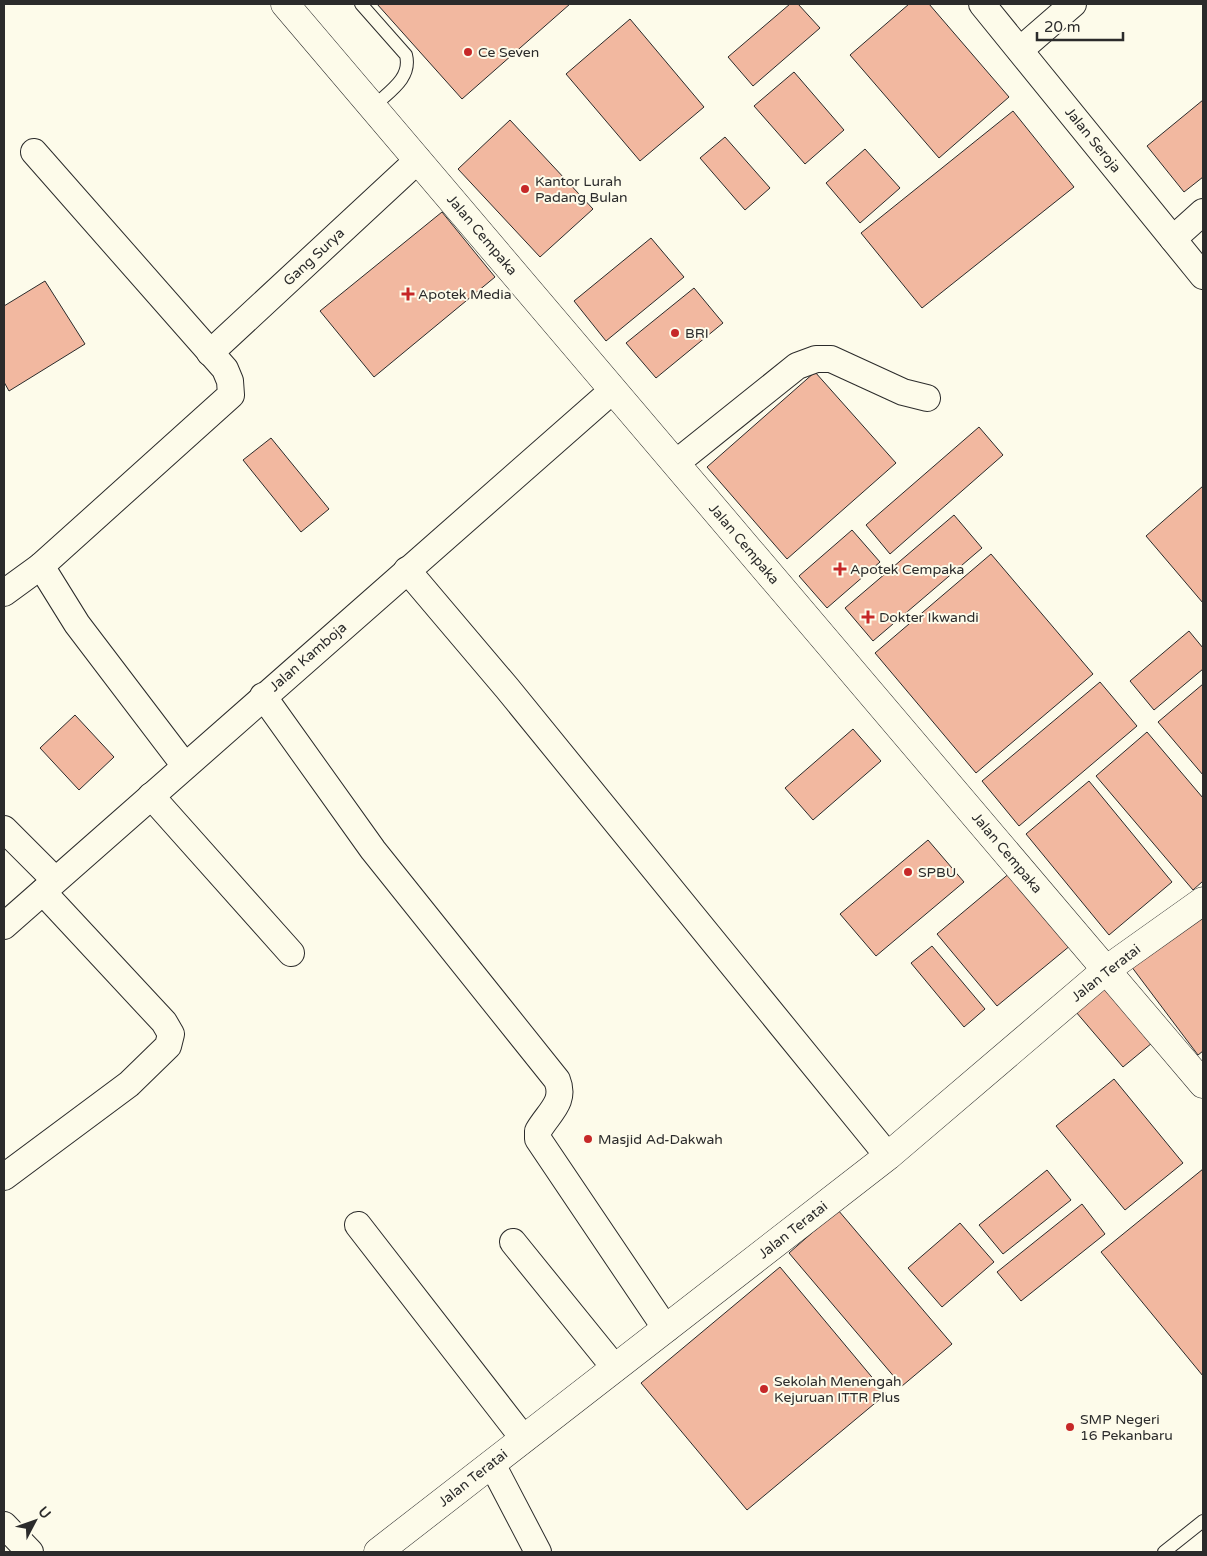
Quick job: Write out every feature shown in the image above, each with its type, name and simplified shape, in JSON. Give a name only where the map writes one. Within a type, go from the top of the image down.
[{"type":"street","name":"Jalan Cempaka","points":[[285,4],[1203,1084]]},
{"type":"street","name":"Jalan Seroja","points":[[982,4],[1203,276]]},
{"type":"street","points":[[1020,50],[1073,4]]},
{"type":"street","points":[[4,593],[41,566],[231,395],[230,381],[224,369],[34,152]]},
{"type":"street","name":"Gang Surya","points":[[210,353],[418,160]]},
{"type":"street","points":[[1173,238],[1203,212]]},
{"type":"street","points":[[676,463],[797,366],[816,359],[832,359],[903,392],[927,398]]},
{"type":"street","name":"Jalan Kamboja","points":[[4,926],[263,696],[613,390]]},
{"type":"street","points":[[41,566],[77,624],[185,766]]},
{"type":"street","points":[[407,570],[507,688],[888,1156]]},
{"type":"street","points":[[263,696],[373,850],[557,1080],[561,1091],[558,1103],[538,1131],[538,1139],[666,1329]]},
{"type":"street","points":[[151,796],[291,953]]},
{"type":"street","points":[[4,829],[49,886],[164,1022],[171,1034],[168,1046],[129,1084],[4,1177]]},
{"type":"street","name":"Jalan Teratai","points":[[378,1552],[888,1156],[1106,970],[1203,901]]},
{"type":"street","points":[[358,1226],[524,1439]]},
{"type":"street","points":[[513,1242],[615,1368]]},
{"type":"street","points":[[492,1464],[538,1552]]},
{"type":"street","points":[[4,1525],[30,1552]]},
{"type":"lane","points":[[361,4],[406,55],[408,64],[405,77],[373,107]]},
{"type":"lane","points":[[1164,1552],[1203,1521]]},
{"type":"building","name":"Ce Seven","points":[[377,4],[570,4],[462,99]]},
{"type":"building","points":[[790,4],[798,4],[820,28],[753,86],[728,57]]},
{"type":"building","points":[[909,4],[929,4],[1009,97],[939,158],[850,55]]},
{"type":"building","points":[[630,19],[704,107],[640,161],[566,74]]},
{"type":"building","points":[[794,72],[844,130],[805,164],[754,106]]},
{"type":"building","points":[[1203,100],[1203,177],[1184,192],[1147,146]]},
{"type":"building","points":[[1013,111],[1074,187],[922,308],[861,233]]},
{"type":"building","name":"Kantor Lurah Padang Bulan","points":[[510,120],[593,209],[540,257],[458,169]]},
{"type":"building","points":[[725,137],[770,188],[745,210],[700,158]]},
{"type":"building","points":[[865,149],[900,188],[860,223],[826,183]]},
{"type":"building","name":"Apotek Media","points":[[442,212],[495,277],[374,377],[320,311]]},
{"type":"building","points":[[651,238],[684,277],[606,341],[574,301]]},
{"type":"building","points":[[45,281],[85,344],[9,391],[4,382],[4,306]]},
{"type":"building","name":"BRI","points":[[694,288],[723,323],[656,378],[626,343]]},
{"type":"building","points":[[815,372],[896,463],[787,559],[707,467]]},
{"type":"building","points":[[979,427],[1003,455],[890,554],[866,525]]},
{"type":"building","points":[[271,438],[329,509],[301,532],[243,460]]},
{"type":"building","points":[[1203,486],[1203,603],[1146,536]]},
{"type":"building","points":[[954,515],[982,548],[873,641],[845,608]]},
{"type":"building","name":"Apotek Cempaka","points":[[852,530],[880,562],[827,608],[799,576]]},
{"type":"building","points":[[991,554],[1093,674],[976,773],[875,653]]},
{"type":"building","points":[[1189,631],[1203,648],[1203,669],[1154,710],[1130,681]]},
{"type":"building","points":[[1100,682],[1137,726],[1019,826],[982,781]]},
{"type":"building","points":[[1203,684],[1203,775],[1158,722]]},
{"type":"building","points":[[75,715],[114,757],[79,790],[40,748]]},
{"type":"building","points":[[853,729],[881,761],[813,820],[785,788]]},
{"type":"building","points":[[1147,732],[1203,798],[1203,881],[1193,890],[1096,776]]},
{"type":"building","points":[[1089,781],[1172,882],[1109,935],[1026,834]]},
{"type":"building","points":[[928,840],[964,882],[876,956],[840,914]]},
{"type":"building","points":[[1011,872],[1071,945],[997,1006],[937,934]]},
{"type":"building","points":[[1203,913],[1203,1051],[1198,1055],[1131,966]]},
{"type":"building","points":[[932,946],[985,1009],[964,1027],[911,963]]},
{"type":"building","points":[[1105,987],[1152,1043],[1123,1067],[1076,1012]]},
{"type":"building","points":[[1114,1079],[1183,1163],[1125,1210],[1056,1126]]},
{"type":"building","points":[[1203,1169],[1203,1376],[1101,1252]]},
{"type":"building","points":[[1047,1170],[1071,1200],[1003,1254],[979,1225]]},
{"type":"building","points":[[1082,1204],[1105,1234],[1021,1301],[997,1272]]},
{"type":"building","points":[[838,1210],[952,1344],[902,1386],[789,1253]]},
{"type":"building","points":[[960,1223],[994,1262],[942,1307],[908,1268]]},
{"type":"building","name":"Sekolah Menengah Kejuruan ITTR Plus","points":[[780,1267],[886,1394],[747,1510],[641,1383]]},
{"type":"place","name":"Ce Seven","points":[[468,52]]},
{"type":"place","name":"Kantor Lurah Padang Bulan","points":[[525,189]]},
{"type":"place","name":"Apotek Media","points":[[408,294]]},
{"type":"place","name":"BRI","points":[[675,333]]},
{"type":"place","name":"Apotek Cempaka","points":[[840,569]]},
{"type":"place","name":"Dokter Ikwandi","points":[[868,617]]},
{"type":"place","name":"SPBU","points":[[908,872]]},
{"type":"place","name":"Masjid Ad-Dakwah","points":[[588,1139]]},
{"type":"place","name":"Sekolah Menengah Kejuruan ITTR Plus","points":[[764,1389]]},
{"type":"place","name":"SMP Negeri 16 Pekanbaru","points":[[1070,1427]]}]
